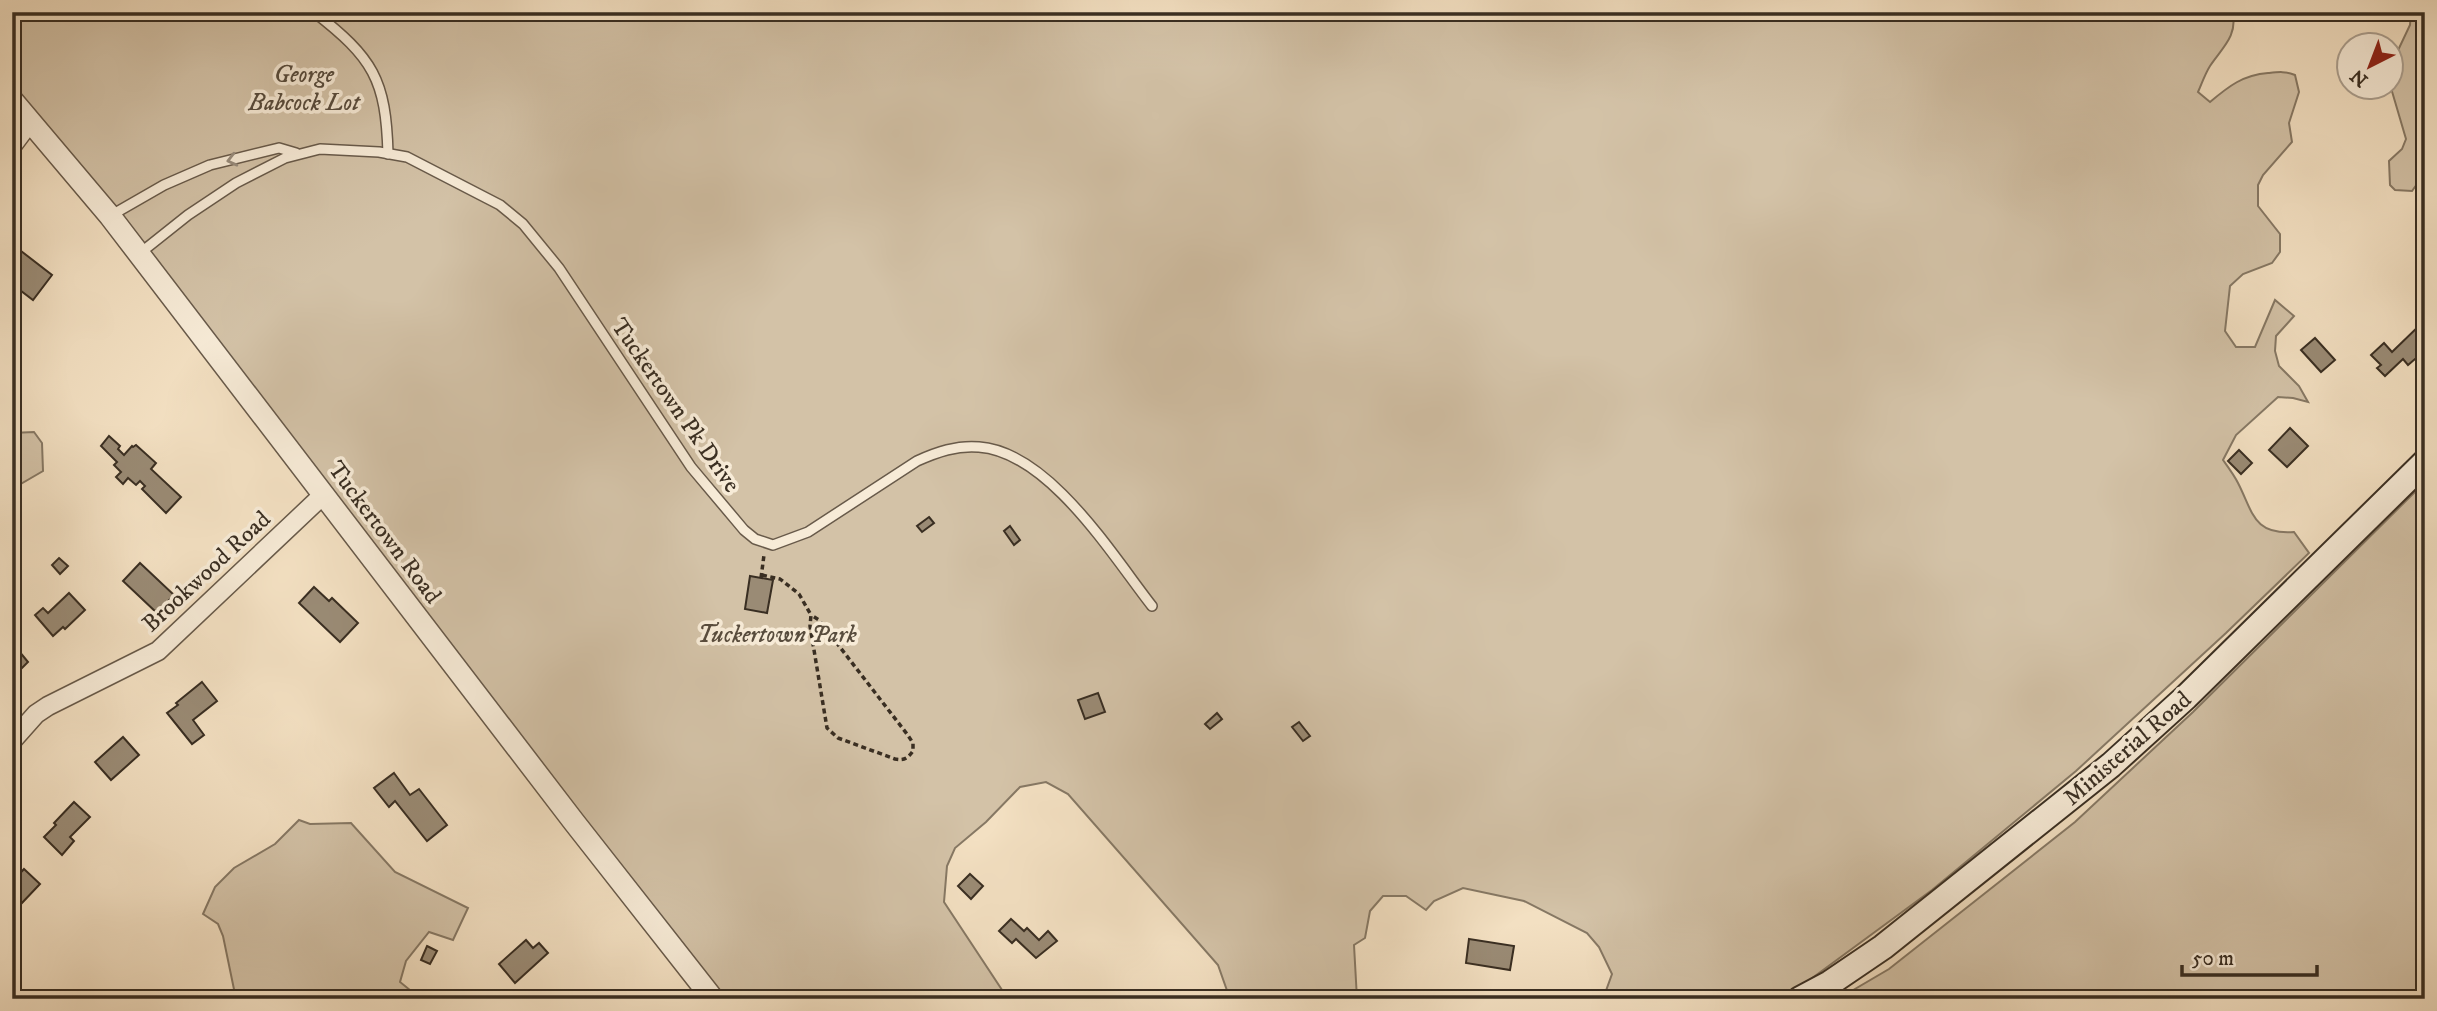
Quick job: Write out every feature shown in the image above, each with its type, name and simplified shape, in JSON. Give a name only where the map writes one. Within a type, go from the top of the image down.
[{"type":"main road","name":"Ministerial Road","points":[[1800,999],[1830,983],[1882,947],[2111,765],[2196,688],[2425,463]]},
{"type":"street","name":"Tuckertown Road","points":[[12,100],[110,216],[574,822],[713,999]]},
{"type":"street","points":[[12,145],[30,122]]},
{"type":"street","name":"Brookwood Road","points":[[12,741],[36,714],[48,706],[158,651],[323,495]]},
{"type":"lane","points":[[314,12],[357,48],[374,71],[387,115],[388,154]]},
{"type":"lane","name":"Tuckertown Pk Drive","points":[[110,216],[164,185],[210,165],[279,148],[298,154]]},
{"type":"lane","name":"Tuckertown Pk Drive","points":[[139,254],[188,215],[236,183],[285,158],[320,149],[407,158],[500,205],[523,224],[559,268],[691,467],[744,530],[765,543]]},
{"type":"lane","points":[[765,543],[773,545],[808,532],[917,461],[934,453],[954,448],[980,447],[1011,455],[1035,471],[1074,504],[1152,606]]},
{"type":"path","points":[[765,543],[761,577],[780,579],[799,594],[811,615],[819,620],[907,734],[913,743],[913,751],[908,757],[895,759],[838,738],[827,728],[810,626],[811,615]]},
{"type":"green space","points":[[12,12],[2232,12],[2234,20],[2231,35],[2208,69],[2198,92],[2210,102],[2244,79],[2259,74],[2282,72],[2295,75],[2299,92],[2289,123],[2292,142],[2263,175],[2258,185],[2258,206],[2280,234],[2280,252],[2272,263],[2243,274],[2230,286],[2225,331],[2236,347],[2255,347],[2275,300],[2294,316],[2276,336],[2275,351],[2279,366],[2299,386],[2308,402],[2278,397],[2236,435],[2223,460],[2256,520],[2270,530],[2294,532],[2309,553],[2076,771],[1932,890],[1785,998],[1603,999],[1612,974],[1599,947],[1587,933],[1524,901],[1463,888],[1434,901],[1426,910],[1406,896],[1383,896],[1370,911],[1365,938],[1354,945],[1357,999],[1230,999],[1218,965],[1068,794],[1046,782],[1020,787],[986,822],[955,848],[947,866],[944,902],[1008,999],[709,999],[12,95]]},
{"type":"green space","points":[[2411,12],[2425,12],[2425,173],[2412,191],[2395,190],[2390,185],[2389,161],[2402,149],[2406,139],[2395,102],[2406,102],[2406,33]]},
{"type":"green space","points":[[34,432],[42,443],[43,471],[12,489],[12,433]]},
{"type":"green space","points":[[2425,482],[2425,999],[1838,999],[1889,969],[2075,822],[2193,712]]},
{"type":"green space","points":[[299,820],[310,824],[351,823],[395,872],[468,908],[453,940],[429,932],[406,961],[400,982],[421,999],[236,999],[223,936],[218,924],[203,914],[215,887],[234,868],[275,844]]},
{"type":"building","points":[[12,244],[52,275],[33,300],[12,284]]},
{"type":"building","points":[[2424,321],[2425,349],[2422,352],[2425,355],[2418,362],[2415,359],[2408,365],[2403,359],[2385,376],[2377,368],[2381,365],[2371,355],[2384,343],[2392,352]]},
{"type":"building","points":[[2315,338],[2335,360],[2321,372],[2301,350]]},
{"type":"building","points":[[2290,428],[2308,446],[2287,467],[2269,450]]},
{"type":"building","points":[[109,436],[120,446],[118,449],[124,455],[136,445],[156,463],[151,469],[181,497],[166,513],[142,489],[145,486],[140,481],[136,485],[128,478],[123,484],[116,477],[121,472],[114,465],[117,462],[101,446]]},
{"type":"building","points":[[2239,450],[2252,463],[2241,474],[2228,461]]},
{"type":"building","points":[[929,517],[934,523],[922,532],[917,526]]},
{"type":"building","points":[[1010,526],[1020,540],[1014,545],[1004,531]]},
{"type":"building","points":[[59,558],[68,566],[60,574],[52,565]]},
{"type":"building","points":[[140,563],[174,595],[157,613],[123,581]]},
{"type":"building","points":[[750,576],[773,580],[767,613],[745,609]]},
{"type":"building","points":[[314,587],[329,601],[332,598],[358,623],[340,642],[299,603]]},
{"type":"building","points":[[69,593],[85,610],[65,629],[63,627],[53,636],[35,615],[43,608],[48,613]]},
{"type":"building","points":[[14,645],[28,662],[12,678],[12,646]]},
{"type":"building","points":[[202,682],[217,701],[193,720],[204,735],[192,744],[167,713]]},
{"type":"building","points":[[1098,693],[1105,712],[1085,719],[1078,700]]},
{"type":"building","points":[[1217,713],[1222,719],[1210,729],[1205,724]]},
{"type":"building","points":[[1299,722],[1310,736],[1303,741],[1292,727]]},
{"type":"building","points":[[123,737],[139,755],[111,780],[95,762]]},
{"type":"building","points":[[394,773],[410,795],[419,789],[447,825],[427,841],[395,801],[389,807],[374,788]]},
{"type":"building","points":[[74,802],[90,817],[70,837],[74,841],[62,855],[44,837]]},
{"type":"building","points":[[24,869],[40,884],[20,905],[12,898],[12,882]]},
{"type":"building","points":[[970,874],[983,886],[971,899],[958,886]]},
{"type":"building","points":[[1011,919],[1024,931],[1027,928],[1039,940],[1048,931],[1057,941],[1036,958],[1016,939],[1012,943],[999,931]]},
{"type":"building","points":[[1469,939],[1514,946],[1510,970],[1466,963]]},
{"type":"building","points":[[526,940],[533,948],[539,943],[548,953],[515,983],[499,964]]},
{"type":"building","points":[[427,946],[437,951],[430,964],[421,960]]},
{"type":"park label","name":"George Babcock Lot","points":[[304,88]]},
{"type":"park label","name":"Tuckertown Park","points":[[777,634]]}]
